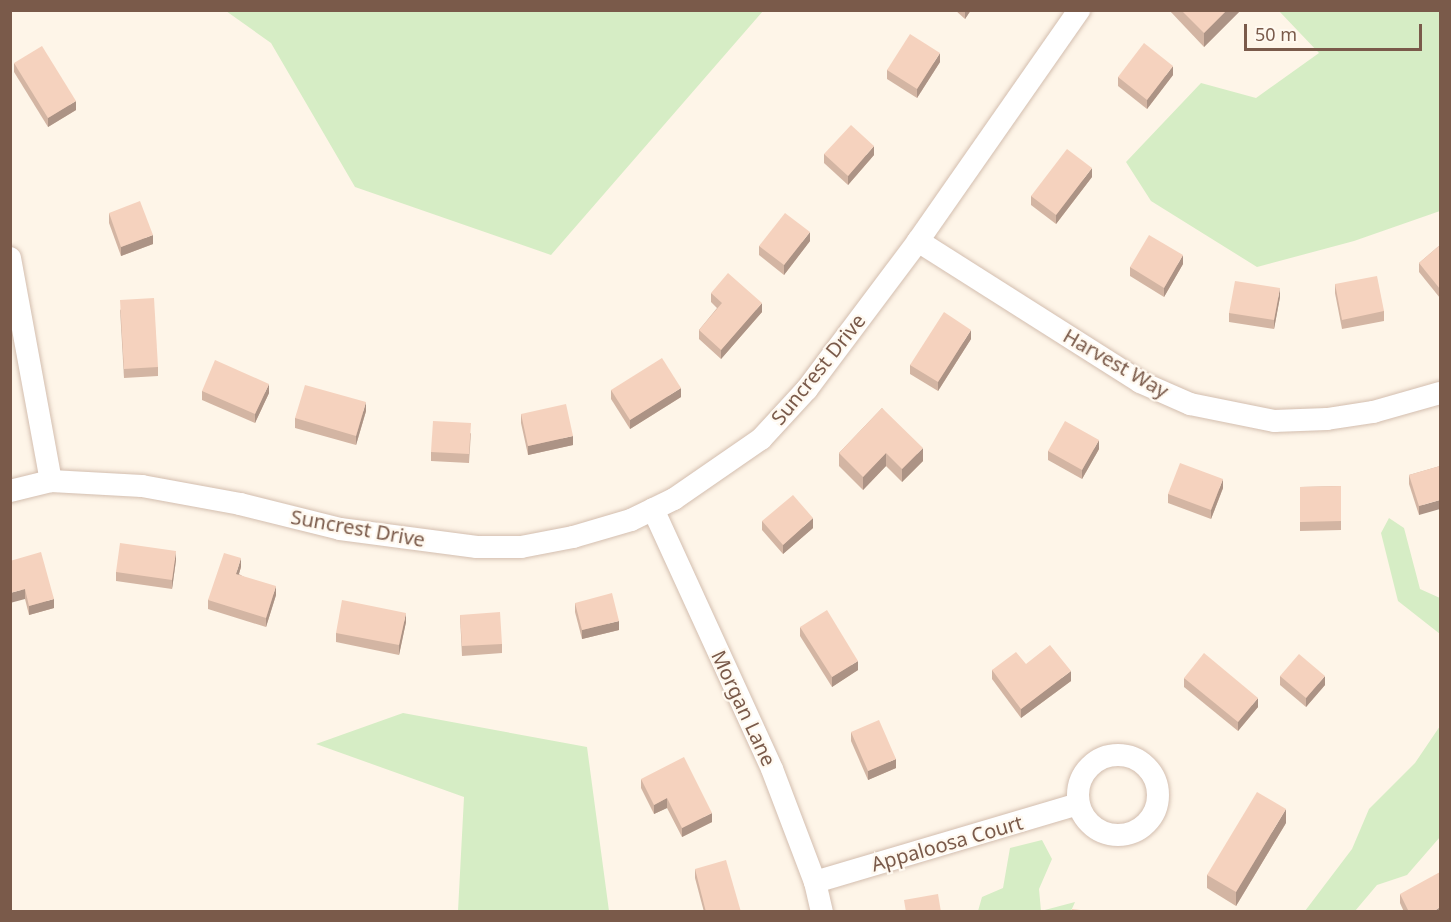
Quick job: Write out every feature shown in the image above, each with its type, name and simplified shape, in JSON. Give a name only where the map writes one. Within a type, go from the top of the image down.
[{"type":"street","name":"Suncrest Drive","points":[[10,491],[51,481],[142,486],[240,504],[340,529],[477,547],[521,547],[573,537],[632,520],[674,499],[761,439],[807,389],[918,242],[1079,10]]},
{"type":"street","name":"Harvest Way","points":[[918,242],[1140,382],[1190,404],[1274,421],[1327,418],[1372,412],[1440,393]]},
{"type":"street","points":[[10,258],[51,481]]},
{"type":"street","name":"Morgan Lane","points":[[653,510],[772,769],[815,882],[822,912]]},
{"type":"street","name":"Appaloosa Court","points":[[815,882],[1079,804]]},
{"type":"green space","points":[[226,11],[763,11],[551,255],[355,187],[271,43]]},
{"type":"green space","points":[[1279,11],[1440,11],[1440,211],[1354,241],[1257,267],[1151,201],[1126,162],[1201,83],[1256,98],[1319,53]]},
{"type":"green space","points":[[1389,518],[1404,528],[1420,589],[1440,598],[1440,634],[1398,601],[1381,533]]},
{"type":"green space","points":[[403,713],[587,747],[609,911],[458,911],[464,797],[316,744]]},
{"type":"green space","points":[[1440,726],[1440,837],[1407,875],[1377,885],[1355,911],[1305,911],[1352,849],[1369,809],[1415,763]]},
{"type":"green space","points":[[1042,840],[1052,859],[1039,889],[1041,911],[978,911],[982,897],[1003,888],[1010,848]]},
{"type":"green space","points":[[1075,902],[1071,911],[1041,911]]},
{"type":"building","points":[[1181,10],[1227,10],[1204,33]]},
{"type":"building","points":[[910,34],[940,53],[917,89],[887,70]]},
{"type":"building","points":[[1144,43],[1173,66],[1147,100],[1118,77]]},
{"type":"building","points":[[42,46],[76,101],[48,118],[14,63]]},
{"type":"building","points":[[851,125],[874,146],[848,176],[824,154]]},
{"type":"building","points":[[1067,149],[1092,168],[1056,215],[1031,196]]},
{"type":"building","points":[[140,201],[153,235],[121,247],[109,213]]},
{"type":"building","points":[[785,213],[810,232],[784,265],[759,246]]},
{"type":"building","points":[[1149,235],[1183,255],[1164,288],[1130,267]]},
{"type":"building","points":[[1440,245],[1440,289],[1419,263]]},
{"type":"building","points":[[728,273],[762,303],[721,350],[699,330],[722,303],[711,293]]},
{"type":"building","points":[[1377,276],[1384,311],[1342,320],[1335,284]]},
{"type":"building","points":[[1235,281],[1280,288],[1274,320],[1229,313]]},
{"type":"building","points":[[154,298],[158,367],[124,369],[120,300]]},
{"type":"building","points":[[944,312],[971,330],[938,382],[910,365]]},
{"type":"building","points":[[662,358],[681,388],[630,420],[611,390]]},
{"type":"building","points":[[215,360],[269,384],[255,414],[202,391]]},
{"type":"building","points":[[305,385],[366,402],[356,436],[295,418]]},
{"type":"building","points":[[566,404],[573,436],[528,446],[521,414]]},
{"type":"building","points":[[882,408],[923,448],[902,469],[886,453],[863,477],[839,453]]},
{"type":"building","points":[[433,421],[471,423],[469,454],[431,452]]},
{"type":"building","points":[[1065,421],[1099,440],[1082,470],[1048,451]]},
{"type":"building","points":[[1180,463],[1223,479],[1211,510],[1168,494]]},
{"type":"building","points":[[1440,466],[1440,500],[1419,506],[1409,475]]},
{"type":"building","points":[[1341,486],[1341,521],[1300,522],[1300,487]]},
{"type":"building","points":[[793,495],[813,518],[783,545],[762,521]]},
{"type":"building","points":[[120,543],[176,551],[172,580],[116,572]]},
{"type":"building","points":[[41,552],[54,599],[29,606],[25,589],[10,593],[10,561]]},
{"type":"building","points":[[224,553],[241,558],[236,574],[276,586],[266,618],[208,600]]},
{"type":"building","points":[[612,593],[619,621],[582,630],[575,603]]},
{"type":"building","points":[[342,600],[406,613],[399,645],[336,633]]},
{"type":"building","points":[[827,610],[858,661],[832,677],[800,627]]},
{"type":"building","points":[[500,612],[502,644],[462,646],[460,615]]},
{"type":"building","points":[[1050,645],[1071,671],[1021,709],[992,670],[1016,652],[1026,664]]},
{"type":"building","points":[[1204,653],[1258,698],[1238,722],[1184,678]]},
{"type":"building","points":[[1299,654],[1325,676],[1306,698],[1280,676]]},
{"type":"building","points":[[879,720],[896,759],[868,771],[851,732]]},
{"type":"building","points":[[684,757],[712,813],[682,828],[667,798],[654,805],[641,779]]},
{"type":"building","points":[[1257,792],[1286,809],[1236,892],[1207,875]]},
{"type":"building","points":[[726,860],[741,912],[706,912],[695,869]]},
{"type":"building","points":[[1440,872],[1440,907],[1433,912],[1409,912],[1400,894]]},
{"type":"building","points":[[938,894],[941,912],[906,912],[904,900]]},
{"type":"building","points":[[1072,909],[1098,912],[1072,912]]}]
